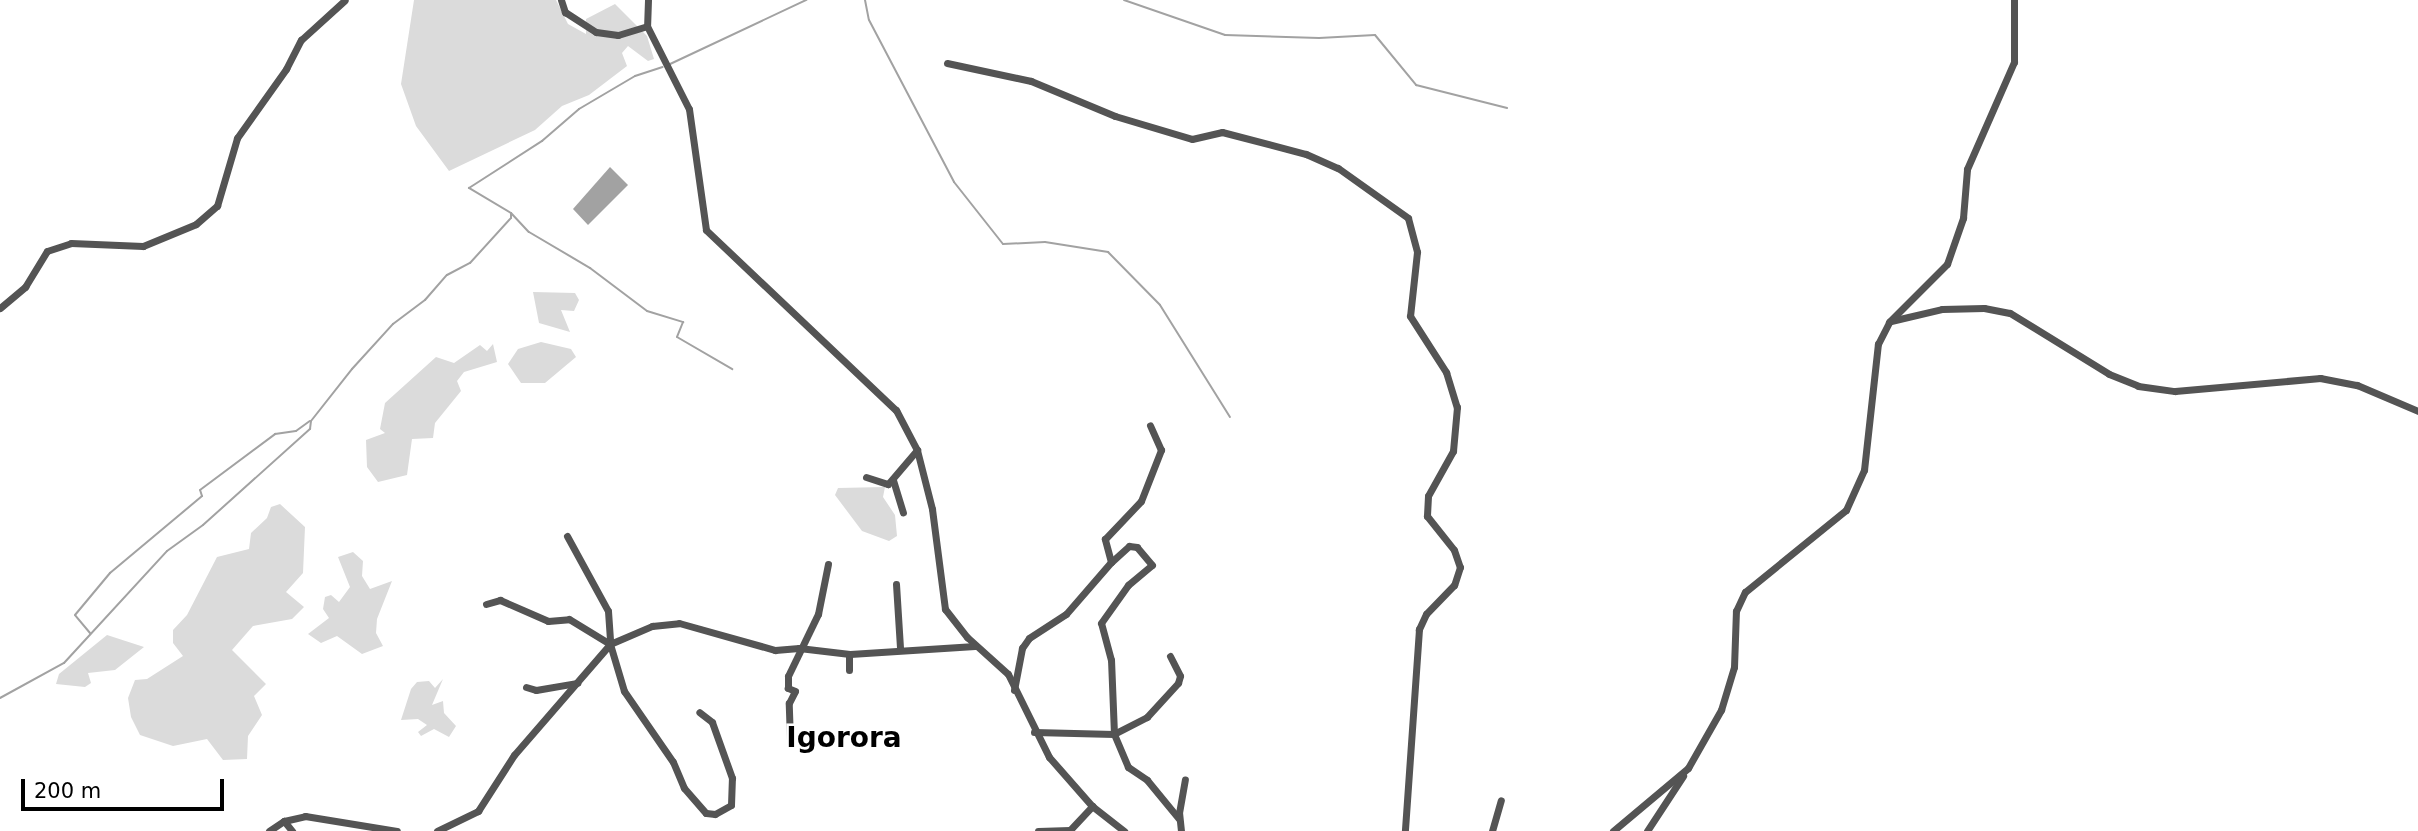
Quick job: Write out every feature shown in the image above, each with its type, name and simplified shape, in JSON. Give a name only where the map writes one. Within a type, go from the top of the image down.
[{"type":"street","points":[[0,308],[25,287],[47,251],[71,243],[143,246],[196,224],[218,206],[237,138],[286,69],[301,40],[345,0]]},
{"type":"street","points":[[561,0],[565,12],[596,32],[618,35],[647,26]]},
{"type":"street","points":[[648,0],[647,26],[681,92],[699,157],[706,230],[896,410],[916,450],[932,509],[946,609],[975,646],[1007,674],[1014,693],[1049,757],[1092,806],[1124,831]]},
{"type":"street","points":[[1647,831],[1688,768],[1721,710],[1730,683],[1736,611],[1745,592],[1846,510],[1864,470],[1871,378],[1889,322],[1947,264],[1963,218],[1967,169],[2014,62],[2014,0]]},
{"type":"street","points":[[947,62],[1031,81],[1115,116],[1192,139],[1222,132],[1306,154],[1338,169],[1408,218],[1417,252],[1410,316],[1446,372],[1457,407],[1453,451],[1425,506],[1430,523],[1454,550],[1460,566],[1454,585],[1426,614],[1419,629],[1405,831]]},
{"type":"street","points":[[1889,322],[1942,309],[1984,308],[2010,313],[2109,374],[2138,386],[2175,391],[2320,378],[2357,385],[2418,411]]},
{"type":"street","points":[[1111,562],[1105,539],[1141,500],[1161,450],[1150,425]]},
{"type":"street","points":[[866,477],[888,484],[916,450]]},
{"type":"street","points":[[893,480],[903,513]]},
{"type":"street","points":[[567,536],[608,611],[610,644],[624,691],[673,762],[684,788],[706,813],[715,814],[731,805],[732,778],[712,722],[699,712]]},
{"type":"street","points":[[1014,693],[1022,649],[1029,638],[1066,614],[1111,562],[1129,546],[1137,547],[1152,565],[1128,584],[1101,623],[1111,660],[1114,734],[1128,767],[1147,779],[1179,820]]},
{"type":"street","points":[[790,740],[789,703],[795,691],[788,688],[788,676],[804,648],[818,614],[828,564]]},
{"type":"street","points":[[896,584],[900,648]]},
{"type":"street","points":[[486,604],[500,600],[548,621],[569,619],[610,644]]},
{"type":"street","points":[[437,831],[478,811],[514,755],[610,644],[652,626],[679,622],[764,649],[804,648],[849,654],[900,648],[975,646]]},
{"type":"street","points":[[849,654],[849,670]]},
{"type":"street","points":[[1034,732],[1114,734],[1147,717],[1178,683],[1180,677],[1170,656]]},
{"type":"street","points":[[526,687],[536,690],[578,683]]},
{"type":"street","points":[[1613,831],[1688,768]]},
{"type":"street","points":[[1181,831],[1179,820],[1185,780]]},
{"type":"street","points":[[1492,831],[1501,800]]},
{"type":"street","points":[[1038,831],[1070,830],[1092,806]]},
{"type":"street","points":[[269,831],[284,821],[323,816],[397,831]]},
{"type":"street","points":[[284,821],[292,831]]},
{"type":"shaded area","points":[[414,0],[556,0],[568,24],[586,34],[586,19],[615,4],[647,36],[654,59],[648,61],[628,46],[622,53],[627,66],[589,95],[562,106],[535,130],[449,171],[416,126],[401,84]]},
{"type":"shaded area","points":[[610,167],[628,185],[588,225],[573,209]]},
{"type":"shaded area","points":[[533,292],[575,293],[579,300],[574,311],[561,310],[570,332],[539,323]]},
{"type":"shaded area","points":[[541,342],[571,349],[576,357],[545,383],[521,383],[508,364],[518,349]]},
{"type":"shaded area","points":[[493,344],[497,362],[464,372],[457,381],[461,391],[435,423],[433,438],[412,439],[407,475],[378,482],[367,467],[366,440],[385,433],[380,429],[385,403],[436,357],[454,363],[480,345],[487,351]]},
{"type":"shaded area","points":[[885,487],[883,497],[895,515],[897,536],[889,541],[862,531],[835,495],[838,488]]},
{"type":"shaded area","points":[[280,504],[305,527],[303,573],[286,592],[304,607],[292,619],[253,626],[232,650],[266,684],[254,696],[262,715],[248,736],[247,759],[223,760],[207,739],[173,746],[140,735],[131,717],[128,698],[135,680],[147,679],[183,656],[173,643],[173,630],[187,615],[217,557],[249,549],[251,533],[267,518],[271,507]]},
{"type":"shaded area","points":[[353,552],[363,561],[362,576],[370,589],[392,581],[377,619],[376,633],[383,646],[362,654],[337,636],[321,643],[308,634],[329,618],[323,609],[325,597],[331,595],[339,602],[350,587],[338,557]]},
{"type":"shaded area","points":[[107,635],[144,647],[115,670],[88,673],[91,683],[85,687],[56,684],[59,674]]},
{"type":"shaded area","points":[[443,679],[432,705],[443,701],[444,713],[456,726],[449,737],[434,729],[421,736],[418,732],[427,725],[418,719],[401,720],[411,689],[417,682],[429,681],[435,688]]},
{"type":"waterway","points":[[668,65],[806,0]]},
{"type":"waterway","points":[[865,0],[869,20],[954,182],[1003,244],[1045,242],[1108,252],[1160,305],[1230,417]]},
{"type":"waterway","points":[[1124,0],[1225,35],[1319,38],[1375,35],[1416,85],[1507,108]]},
{"type":"waterway","points":[[0,698],[64,663],[167,551],[203,525],[310,429],[311,421],[352,369],[393,324],[425,300],[447,275],[470,263],[511,218],[511,213],[469,188],[542,141],[579,109],[635,76],[663,67]]},
{"type":"waterway","points":[[511,213],[529,232],[590,268],[647,311],[683,322],[677,337],[732,369]]},
{"type":"waterway","points":[[90,633],[75,615],[110,573],[202,496],[200,490],[275,434],[296,431],[310,421]]},
{"type":"district","name":"Igorora","points":[[844,738]]}]
